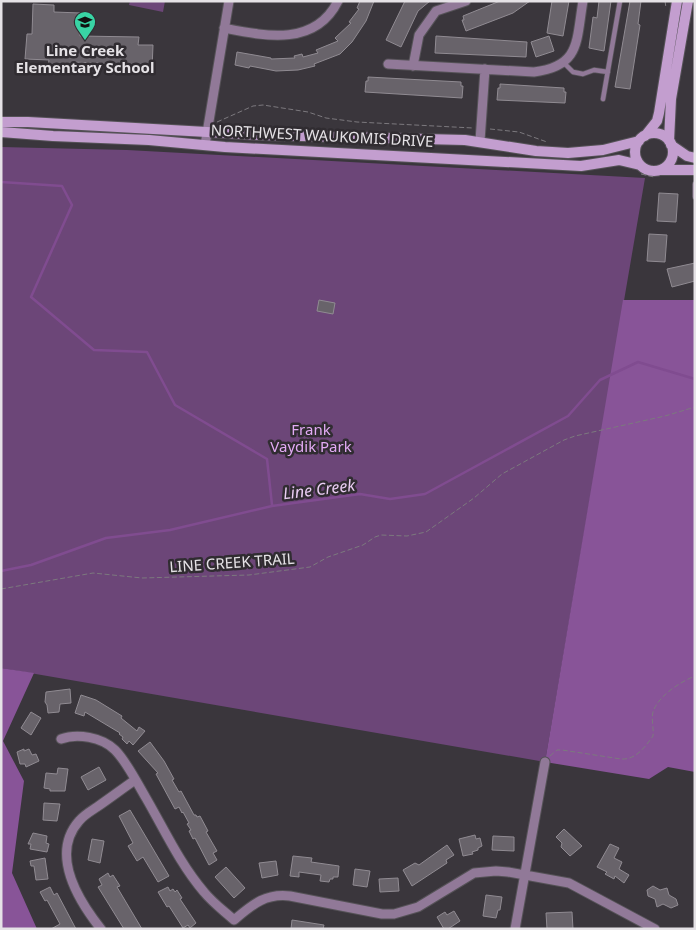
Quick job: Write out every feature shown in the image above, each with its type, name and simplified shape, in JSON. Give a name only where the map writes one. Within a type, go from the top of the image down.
[{"type":"main road","points":[[677,1],[660,113],[657,121],[642,138],[635,154],[640,169],[658,174],[695,170]]},
{"type":"main road","points":[[658,174],[670,162],[672,154],[670,143],[671,99],[688,1]]},
{"type":"main road","name":"NORTHWEST WAUKOMIS DRIVE","points":[[1,122],[208,127],[260,135],[480,141],[536,151],[568,153],[603,150],[642,138]]},
{"type":"main road","name":"NORTHWEST WAUKOMIS DRIVE","points":[[1,132],[581,166],[619,160],[640,169]]},
{"type":"main road","points":[[642,138],[658,134],[687,156],[695,158]]},
{"type":"street","points":[[205,145],[229,1]]},
{"type":"street","points":[[224,28],[275,37],[305,32],[324,21],[338,1]]},
{"type":"street","points":[[413,66],[419,35],[436,11],[466,1]]},
{"type":"street","points":[[388,64],[534,72],[551,70],[567,61],[576,43],[583,1]]},
{"type":"street","points":[[480,141],[484,69]]},
{"type":"street","points":[[61,739],[68,736],[91,738],[114,750],[135,780],[193,878],[233,925],[252,904],[272,896],[290,896],[382,914],[394,914],[418,907],[474,874],[496,871],[569,883],[655,929]]},
{"type":"street","points":[[515,929],[545,762]]},
{"type":"street","points":[[101,929],[70,879],[66,861],[68,842],[80,819],[135,780]]},
{"type":"lane","points":[[603,99],[620,1]]},
{"type":"lane","points":[[567,61],[573,72],[583,74],[594,70],[608,72]]},
{"type":"lane","points":[[695,184],[695,196]]},
{"type":"path","points":[[208,127],[253,106],[263,105],[308,112],[326,118],[357,122],[473,128]]},
{"type":"path","points":[[487,129],[519,132],[549,143]]},
{"type":"path","points":[[640,169],[658,174]]},
{"type":"path","name":"LINE CREEK TRAIL","points":[[1,589],[93,573],[142,578],[249,575],[310,568],[328,557],[363,545],[381,535],[407,536],[426,532],[474,498],[502,474],[564,440],[695,407]]},
{"type":"path","points":[[545,762],[557,750],[621,759],[629,759],[636,756],[653,736],[653,713],[658,703],[664,696],[686,680],[695,676]]},
{"type":"green space","points":[[130,1],[165,1],[163,12],[129,5]]},
{"type":"green space","name":"Frank Vaydik Park","points":[[1,147],[127,150],[645,178],[545,762],[1,668]]},
{"type":"shaded area","points":[[623,300],[695,300],[695,772],[668,767],[649,779],[545,762]]},
{"type":"shaded area","points":[[1,668],[34,673],[3,741],[24,781],[12,873],[37,929],[1,929]]},
{"type":"building","points":[[360,1],[374,1],[366,21],[352,42],[340,54],[314,64],[315,66],[298,70],[276,71],[235,65],[237,52],[271,59],[295,58],[294,56],[302,54],[303,57],[318,53],[316,50],[338,41],[335,38],[351,23],[349,22],[359,9],[357,8]]},
{"type":"building","points":[[405,1],[430,1],[418,11],[401,47],[386,40]]},
{"type":"building","points":[[500,1],[530,1],[513,13],[466,31],[462,20],[464,20],[463,16]]},
{"type":"building","points":[[552,1],[569,1],[563,36],[547,33]]},
{"type":"building","points":[[599,1],[611,1],[604,51],[589,48],[593,17],[597,18]]},
{"type":"building","points":[[630,1],[641,1],[638,24],[640,25],[630,89],[615,87]]},
{"type":"building","name":"Line Creek Elementary School","points":[[33,4],[54,5],[54,12],[81,13],[80,36],[139,37],[138,45],[153,45],[152,69],[138,69],[138,65],[73,62],[73,68],[48,66],[49,60],[25,59],[27,34],[32,34]]},
{"type":"building","points":[[436,36],[527,42],[526,57],[435,53]]},
{"type":"building","points":[[549,36],[554,51],[536,57],[531,42]]},
{"type":"building","points":[[368,77],[461,82],[461,86],[463,86],[462,98],[365,92]]},
{"type":"building","points":[[500,84],[564,88],[564,92],[566,92],[565,103],[497,100]]},
{"type":"building","points":[[659,193],[678,194],[676,222],[657,221]]},
{"type":"building","points":[[649,234],[667,235],[665,262],[647,261]]},
{"type":"building","points":[[695,263],[695,281],[672,287],[667,269]]},
{"type":"building","points":[[319,300],[335,303],[333,314],[317,311]]},
{"type":"building","points":[[70,689],[71,703],[60,704],[59,712],[48,713],[45,702],[46,692]]},
{"type":"building","points":[[81,695],[96,700],[122,716],[121,718],[137,731],[139,727],[145,731],[133,745],[129,741],[127,744],[122,739],[123,737],[120,733],[85,712],[84,716],[75,713]]},
{"type":"building","points":[[31,712],[41,718],[31,735],[21,728]]},
{"type":"building","points":[[150,742],[164,761],[179,792],[181,791],[194,815],[200,816],[208,831],[206,832],[217,851],[213,853],[217,860],[209,865],[195,838],[193,839],[189,831],[191,830],[187,824],[189,823],[183,812],[179,807],[175,809],[156,774],[158,773],[138,751]]},
{"type":"building","points":[[24,749],[24,751],[29,749],[32,755],[36,754],[39,761],[26,767],[25,764],[20,764],[17,752]]},
{"type":"building","points":[[99,767],[106,780],[88,790],[81,777]]},
{"type":"building","points":[[58,768],[68,769],[65,791],[50,791],[50,789],[44,788],[46,773],[57,774]]},
{"type":"building","points":[[44,803],[60,804],[57,821],[43,820]]},
{"type":"building","points":[[130,810],[169,876],[158,882],[143,857],[137,861],[128,846],[133,843],[119,816]]},
{"type":"building","points":[[564,829],[582,846],[570,856],[561,847],[562,843],[556,837]]},
{"type":"building","points":[[33,833],[47,836],[46,843],[49,844],[47,852],[30,849],[31,844],[28,844]]},
{"type":"building","points":[[475,835],[476,839],[480,838],[482,846],[472,852],[473,854],[463,856],[459,839]]},
{"type":"building","points":[[493,836],[514,837],[514,851],[492,850]]},
{"type":"building","points":[[92,839],[104,841],[100,863],[88,860]]},
{"type":"building","points":[[610,844],[619,848],[614,858],[622,862],[619,869],[629,875],[624,883],[615,876],[614,879],[605,874],[607,872],[597,867]]},
{"type":"building","points":[[447,845],[454,855],[446,860],[447,863],[412,886],[403,870],[415,863],[419,865]]},
{"type":"building","points":[[293,856],[312,858],[311,862],[339,866],[338,877],[333,877],[329,882],[320,881],[321,875],[299,872],[299,877],[290,876]]},
{"type":"building","points":[[45,858],[48,879],[36,880],[34,866],[31,866],[30,861]]},
{"type":"building","points":[[276,861],[278,875],[262,878],[259,863]]},
{"type":"building","points":[[226,867],[245,888],[234,898],[215,877]]},
{"type":"building","points":[[355,869],[370,871],[367,887],[353,885]]},
{"type":"building","points":[[108,873],[110,877],[113,875],[120,886],[117,887],[142,929],[124,929],[98,887],[102,885],[99,879]]},
{"type":"building","points":[[398,878],[399,891],[380,892],[379,879]]},
{"type":"building","points":[[653,886],[660,890],[667,888],[669,895],[676,899],[678,905],[671,908],[663,904],[657,907],[655,899],[648,896],[647,890]]},
{"type":"building","points":[[50,887],[54,895],[57,893],[76,929],[51,929],[60,924],[47,900],[45,901],[40,892]]},
{"type":"building","points":[[168,887],[170,891],[173,889],[175,892],[177,890],[182,898],[180,899],[196,923],[190,928],[188,925],[183,928],[158,892]]},
{"type":"building","points":[[486,895],[502,897],[500,910],[498,910],[496,918],[483,916]]},
{"type":"building","points":[[454,911],[460,921],[448,929],[444,929],[437,917],[445,912],[447,915]]},
{"type":"building","points":[[572,912],[573,929],[547,929],[546,913]]},
{"type":"building","points":[[292,920],[324,925],[323,929],[291,929]]},
{"type":"waterway","points":[[1,182],[62,186],[72,205],[31,297],[94,350],[147,352],[175,405],[267,459],[272,505]]},
{"type":"waterway","name":"Line Creek","points":[[1,571],[31,565],[106,538],[170,530],[272,506],[360,494],[390,499],[425,494],[568,416],[600,380],[638,362],[695,379]]},
{"type":"place","name":"Line Creek Elementary School","points":[[85,41]]}]
